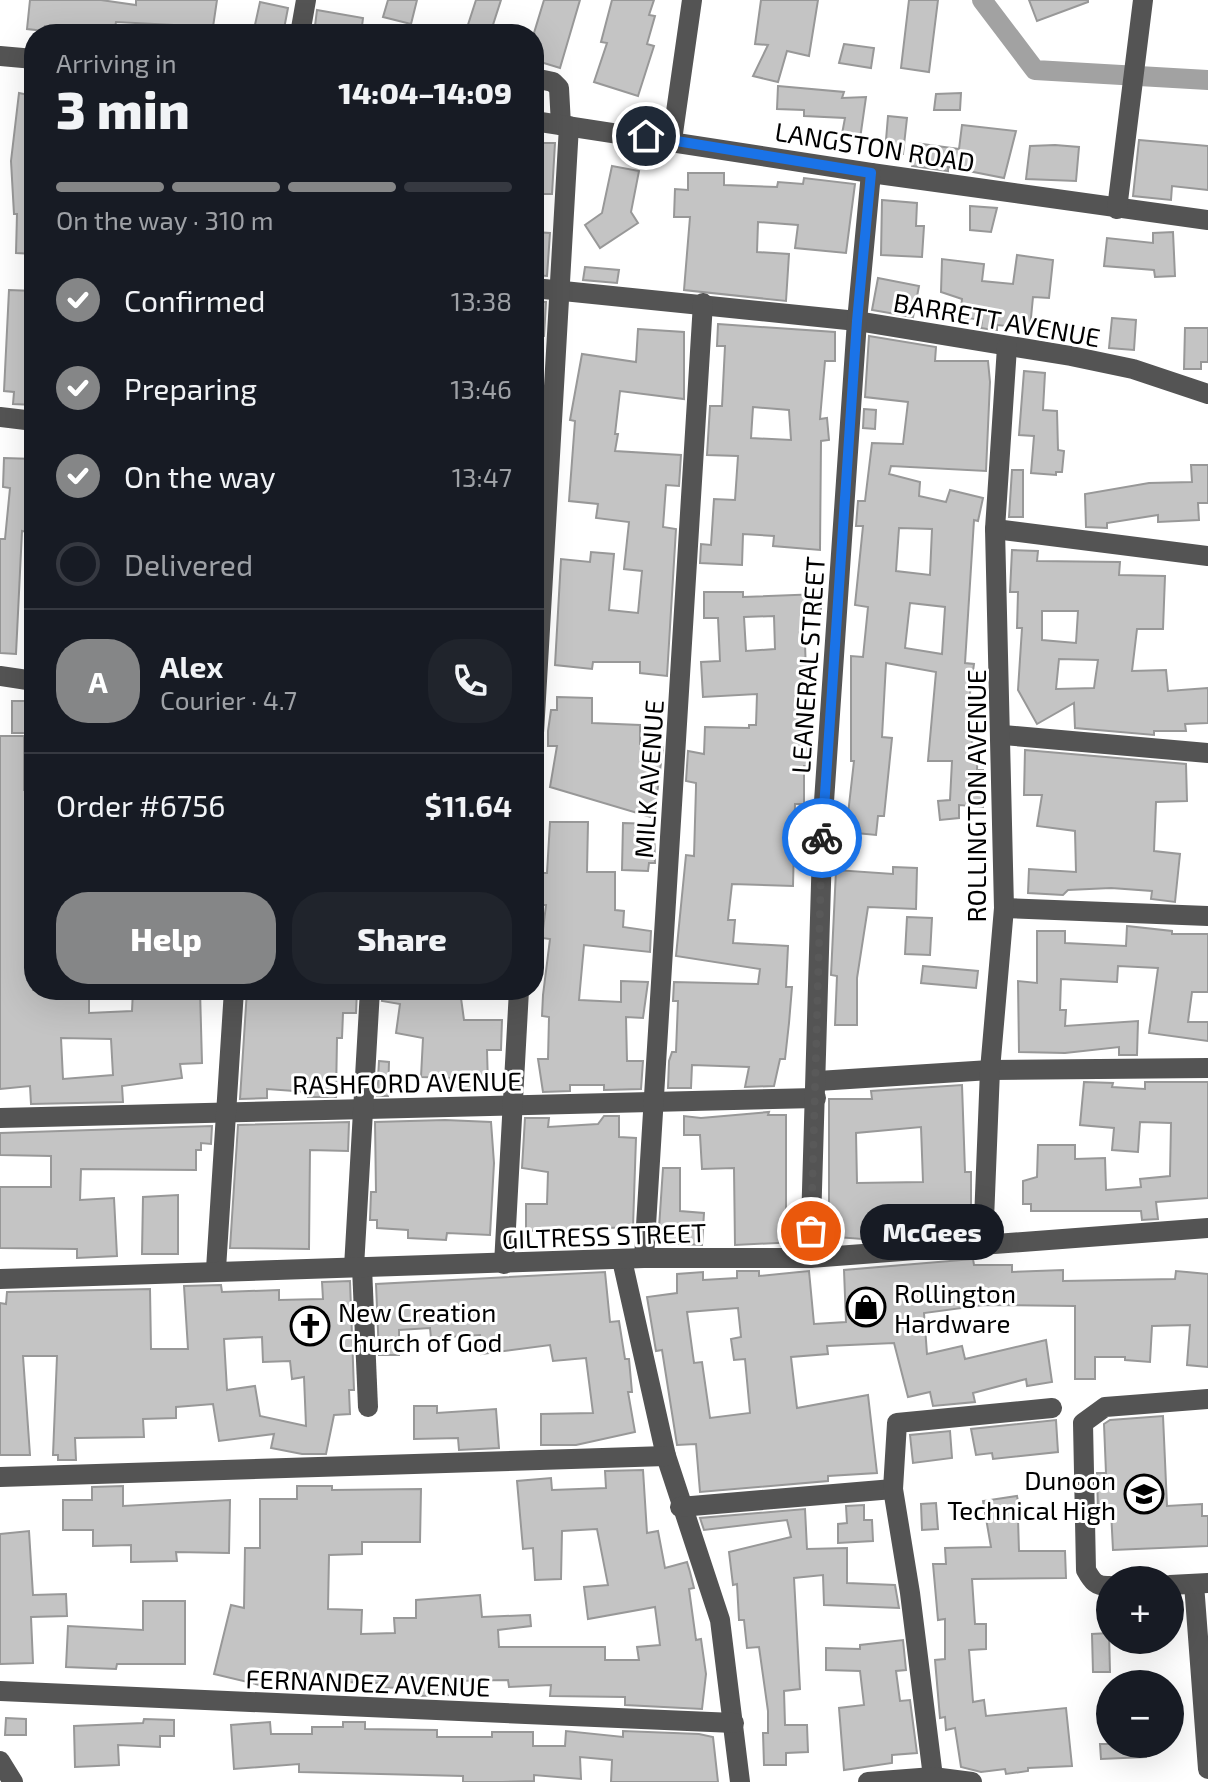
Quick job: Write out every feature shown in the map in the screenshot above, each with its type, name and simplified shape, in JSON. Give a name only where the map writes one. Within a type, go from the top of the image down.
[{"type":"street","points":[[302,24],[306,0]]},
{"type":"street","points":[[672,140],[692,0]]},
{"type":"street","points":[[1117,209],[1143,0]]},
{"type":"street","points":[[0,56],[24,58]]},
{"type":"street","points":[[544,80],[553,82],[559,88],[565,126],[544,557]]},
{"type":"street","name":"LANGSTON ROAD","points":[[544,123],[871,173],[1208,220]]},
{"type":"street","name":"LEANERAL STREET","points":[[810,1258],[823,816],[857,321],[871,173]]},
{"type":"street","name":"BARRETT AVENUE","points":[[544,290],[703,303],[857,321],[1133,369],[1208,394]]},
{"type":"street","name":"MILK AVENUE","points":[[644,1258],[703,303]]},
{"type":"street","name":"ROLLINGTON AVENUE","points":[[983,1245],[990,1070],[1004,908],[1003,735],[995,529],[1007,347]]},
{"type":"street","points":[[0,417],[24,420]]},
{"type":"street","points":[[995,529],[1208,556]]},
{"type":"street","points":[[0,676],[24,680]]},
{"type":"street","points":[[1003,735],[1208,753]]},
{"type":"street","points":[[1004,908],[1208,916]]},
{"type":"street","points":[[216,1269],[233,1000]]},
{"type":"street","points":[[368,1407],[358,1267],[369,1000]]},
{"type":"street","points":[[504,1264],[518,1000]]},
{"type":"street","name":"RASHFORD AVENUE","points":[[0,1118],[654,1102],[817,1089],[990,1070],[1208,1068]]},
{"type":"street","name":"GILTRESS STREET","points":[[0,1279],[216,1269],[504,1264],[644,1258],[810,1258],[1208,1228]]},
{"type":"street","points":[[622,1260],[666,1456],[680,1507],[720,1620],[740,1782]]},
{"type":"street","points":[[1096,1582],[1086,1570],[1083,1423],[1105,1407],[1208,1399]]},
{"type":"street","points":[[933,1777],[910,1593],[893,1489],[897,1423],[1052,1408]]},
{"type":"street","points":[[0,1477],[666,1456]]},
{"type":"street","points":[[680,1507],[893,1489]]},
{"type":"street","points":[[1201,1584],[1208,1769]]},
{"type":"street","name":"FERNANDEZ AVENUE","points":[[0,1691],[734,1723]]},
{"type":"street","points":[[0,1761],[13,1782]]},
{"type":"street","points":[[868,1782],[933,1777],[972,1782]]},
{"type":"building","points":[[30,0],[101,0],[136,5],[136,0],[217,0],[213,24],[28,24]]},
{"type":"building","points":[[388,0],[417,0],[411,24],[383,17]]},
{"type":"building","points":[[476,0],[501,0],[493,24],[468,24]]},
{"type":"building","points":[[544,0],[580,0],[560,68],[544,63],[544,24],[537,24]]},
{"type":"building","points":[[612,0],[654,0],[649,15],[655,16],[647,44],[654,46],[638,96],[594,82],[607,43],[601,42]]},
{"type":"building","points":[[761,0],[818,0],[809,56],[787,51],[778,82],[753,76],[768,45],[755,44]]},
{"type":"building","points":[[909,0],[938,0],[929,72],[901,68]]},
{"type":"building","points":[[1029,0],[1088,0],[1088,2],[1037,21]]},
{"type":"building","points":[[260,2],[288,8],[285,24],[255,24]]},
{"type":"building","points":[[317,10],[363,18],[362,24],[315,24]]},
{"type":"building","points":[[844,44],[874,48],[871,68],[839,63]]},
{"type":"building","points":[[778,86],[844,92],[842,98],[866,97],[860,139],[842,134],[845,118],[804,116],[804,110],[777,109]]},
{"type":"building","points":[[19,93],[24,94],[24,253],[16,253],[17,214],[14,214],[11,161]]},
{"type":"building","points":[[961,93],[960,110],[934,110],[936,94]]},
{"type":"building","points":[[888,116],[907,118],[903,154],[885,152]]},
{"type":"building","points":[[962,125],[1016,131],[1004,178],[948,167],[948,171],[912,166],[916,143],[959,149]]},
{"type":"building","points":[[1139,140],[1208,146],[1208,190],[1172,186],[1171,200],[1133,196]]},
{"type":"building","points":[[544,143],[555,143],[552,194],[544,194]]},
{"type":"building","points":[[1030,146],[1079,147],[1076,181],[1026,179]]},
{"type":"building","points":[[612,166],[639,171],[631,212],[638,223],[600,248],[585,225],[602,213]]},
{"type":"building","points":[[688,173],[724,173],[724,185],[777,187],[778,182],[803,184],[804,178],[855,184],[846,253],[795,248],[798,225],[758,222],[757,252],[789,254],[786,301],[684,290],[690,217],[674,217],[675,189],[688,190]]},
{"type":"building","points":[[882,200],[917,203],[916,226],[924,226],[922,257],[881,255]]},
{"type":"building","points":[[970,206],[997,208],[991,232],[970,230]]},
{"type":"building","points":[[1173,232],[1175,276],[1155,277],[1154,270],[1104,266],[1107,238],[1153,243],[1153,233]]},
{"type":"building","points":[[544,233],[550,233],[547,276],[544,276]]},
{"type":"building","points":[[1017,255],[1053,260],[1049,298],[1033,297],[1030,328],[997,325],[997,330],[981,328],[982,320],[960,317],[962,299],[941,292],[942,259],[984,264],[982,281],[1013,284]]},
{"type":"building","points":[[585,267],[619,270],[617,283],[583,280]]},
{"type":"building","points":[[878,278],[919,286],[913,317],[872,310]]},
{"type":"building","points":[[9,290],[24,291],[24,405],[13,404],[14,392],[4,391]]},
{"type":"building","points":[[1112,318],[1136,320],[1134,350],[1109,348]]},
{"type":"building","points":[[718,324],[835,332],[835,361],[825,361],[820,419],[827,418],[829,440],[821,441],[820,550],[773,546],[774,536],[743,534],[742,565],[700,563],[701,544],[711,545],[714,499],[735,500],[738,456],[707,455],[710,406],[722,406],[725,346],[717,346]],"holes":[[[753,407],[789,410],[791,440],[751,438]]]},
{"type":"building","points":[[1185,328],[1208,328],[1208,362],[1201,362],[1201,369],[1184,369]]},
{"type":"building","points":[[638,329],[684,332],[684,399],[620,391],[615,434],[618,434],[615,451],[681,455],[679,486],[666,485],[663,527],[676,529],[667,676],[640,673],[640,662],[593,662],[592,669],[555,665],[561,559],[590,562],[591,552],[614,554],[609,610],[638,613],[642,571],[624,569],[629,522],[596,518],[598,504],[569,501],[575,421],[570,420],[582,354],[636,362]]},
{"type":"building","points":[[869,336],[936,347],[935,361],[988,361],[986,471],[891,466],[889,474],[920,482],[919,496],[946,502],[950,490],[983,498],[978,521],[974,520],[965,663],[974,664],[969,700],[977,701],[972,744],[978,744],[977,770],[983,770],[983,807],[959,805],[959,818],[940,820],[938,801],[950,800],[952,761],[928,761],[936,672],[886,663],[882,737],[892,738],[884,816],[878,816],[876,835],[846,832],[854,761],[851,761],[851,656],[863,657],[868,607],[855,605],[863,526],[856,526],[858,501],[865,501],[872,443],[903,444],[908,402],[865,397]],"holes":[[[899,528],[932,529],[930,575],[896,571]],[[910,603],[945,607],[942,654],[905,648]]]},
{"type":"building","points":[[1024,371],[1045,373],[1043,410],[1057,411],[1058,450],[1064,451],[1062,472],[1056,472],[1056,475],[1031,473],[1034,436],[1019,435]]},
{"type":"building","points":[[864,409],[876,410],[875,429],[863,428]]},
{"type":"building","points":[[4,458],[24,459],[24,531],[16,654],[0,653],[0,539],[5,539],[10,488],[3,487]]},
{"type":"building","points":[[1191,465],[1208,465],[1208,503],[1198,503],[1199,520],[1158,522],[1158,515],[1107,523],[1107,528],[1086,527],[1085,494],[1149,483],[1192,482]]},
{"type":"building","points":[[1012,470],[1023,470],[1023,517],[1009,517]]},
{"type":"building","points":[[1012,550],[1038,551],[1037,561],[1120,562],[1119,575],[1165,576],[1163,629],[1137,629],[1132,671],[1166,670],[1168,691],[1208,688],[1208,723],[1185,724],[1186,731],[1154,731],[1154,735],[1075,728],[1074,703],[1037,724],[1018,690],[1022,628],[1017,628],[1018,592],[1010,592]],"holes":[[[1042,611],[1078,611],[1076,643],[1042,640]],[[1059,659],[1098,660],[1094,688],[1056,689]]]},
{"type":"building","points":[[704,592],[743,592],[743,597],[820,594],[821,611],[804,612],[809,766],[804,766],[804,804],[795,804],[793,886],[732,884],[728,920],[735,920],[733,943],[788,946],[786,987],[792,987],[789,1023],[785,1059],[780,1059],[774,1086],[745,1087],[749,1067],[692,1065],[691,1088],[668,1088],[669,1061],[672,1052],[676,1052],[678,1001],[673,1001],[674,982],[758,984],[760,969],[676,956],[686,855],[694,856],[696,783],[686,781],[688,751],[704,754],[705,727],[749,728],[749,725],[756,725],[757,694],[703,697],[701,662],[720,661],[718,618],[704,618]],"holes":[[[774,616],[775,649],[746,651],[744,617]]]},
{"type":"building","points":[[557,697],[592,698],[592,723],[640,725],[640,744],[663,747],[654,818],[550,787],[557,746],[548,746],[548,731],[551,710],[557,710]]},
{"type":"building","points":[[12,701],[24,701],[24,733],[12,733]]},
{"type":"building","points":[[0,736],[24,736],[24,1000],[89,1000],[89,1013],[132,1011],[133,1000],[200,1000],[202,1063],[180,1064],[182,1078],[122,1086],[123,1102],[31,1104],[30,1086],[0,1089]],"holes":[[[61,1038],[111,1039],[113,1075],[63,1079]]]},
{"type":"building","points":[[1025,750],[1186,764],[1187,801],[1156,802],[1154,851],[1180,854],[1175,902],[1151,899],[1152,891],[1111,888],[1068,890],[1063,895],[1028,893],[1029,869],[1076,872],[1075,831],[1037,826],[1042,795],[1024,795]]},
{"type":"building","points":[[550,822],[588,822],[587,872],[615,872],[615,910],[624,911],[623,927],[651,931],[650,952],[584,945],[579,1000],[621,1002],[621,981],[648,982],[643,1018],[626,1017],[627,1061],[643,1061],[641,1089],[604,1090],[604,1085],[570,1085],[570,1091],[543,1092],[538,1059],[548,1059],[549,1017],[542,1016],[550,939],[544,938],[544,873],[547,873]]},
{"type":"building","points":[[623,823],[654,824],[655,863],[649,863],[648,871],[622,870]]},
{"type":"building","points":[[893,867],[917,868],[916,909],[868,907],[857,978],[857,1025],[835,1025],[837,976],[831,975],[836,870],[893,874]]},
{"type":"building","points":[[907,917],[932,918],[930,955],[905,954]]},
{"type":"building","points":[[1127,926],[1172,931],[1172,934],[1208,934],[1208,992],[1192,992],[1188,1022],[1208,1022],[1208,1041],[1149,1033],[1158,968],[1118,966],[1117,982],[1061,979],[1060,1010],[1066,1010],[1065,1026],[1138,1021],[1137,1055],[1119,1055],[1119,1047],[1065,1053],[1019,1052],[1018,981],[1037,983],[1037,931],[1065,931],[1065,943],[1126,946]]},
{"type":"building","points":[[923,966],[978,971],[976,988],[921,983]]},
{"type":"building","points":[[246,1000],[357,1000],[356,1013],[343,1013],[342,1038],[337,1038],[336,1097],[308,1097],[308,1092],[267,1089],[267,1098],[240,1099]]},
{"type":"building","points":[[461,1000],[464,1020],[502,1020],[501,1050],[487,1050],[488,1086],[450,1087],[450,1078],[421,1077],[423,1038],[396,1033],[400,1004],[382,1001]]},
{"type":"building","points":[[379,1061],[389,1062],[388,1096],[377,1096]]},
{"type":"building","points":[[1084,1082],[1145,1089],[1145,1082],[1208,1082],[1208,1198],[1156,1202],[1158,1219],[1142,1220],[1141,1211],[1031,1211],[1031,1204],[1023,1204],[1023,1181],[1037,1177],[1038,1145],[1075,1145],[1075,1159],[1105,1158],[1106,1190],[1141,1187],[1140,1179],[1170,1176],[1171,1123],[1140,1122],[1138,1152],[1112,1150],[1114,1128],[1080,1125]]},
{"type":"building","points":[[962,1085],[965,1172],[971,1172],[971,1228],[862,1229],[862,1239],[824,1236],[824,1210],[829,1210],[829,1099],[872,1099],[871,1091]],"holes":[[[921,1127],[923,1182],[857,1183],[856,1133]]]},
{"type":"building","points":[[769,1112],[768,1115],[786,1115],[786,1210],[798,1210],[797,1242],[735,1245],[734,1168],[702,1169],[700,1135],[684,1135],[684,1116],[701,1118]]},
{"type":"building","points":[[604,1116],[619,1116],[619,1137],[636,1138],[633,1227],[526,1231],[526,1204],[547,1204],[548,1172],[522,1168],[525,1118],[549,1118],[548,1127],[598,1124]]},
{"type":"building","points":[[349,1122],[348,1151],[310,1150],[309,1249],[230,1248],[238,1125]]},
{"type":"building","points":[[375,1122],[491,1122],[494,1163],[490,1235],[447,1233],[446,1240],[408,1238],[408,1230],[377,1228],[377,1220],[370,1220],[371,1192],[376,1192]]},
{"type":"building","points":[[212,1126],[211,1144],[201,1143],[201,1150],[196,1150],[196,1170],[81,1169],[80,1200],[114,1198],[117,1256],[77,1258],[77,1249],[0,1248],[0,1187],[51,1187],[51,1156],[0,1155],[0,1133]]},
{"type":"building","points":[[663,1168],[680,1168],[680,1211],[704,1213],[702,1245],[658,1243]]},
{"type":"building","points":[[178,1195],[178,1254],[142,1254],[143,1197]]},
{"type":"building","points":[[973,1259],[974,1265],[1012,1265],[1012,1272],[1063,1270],[1063,1281],[1175,1279],[1176,1271],[1208,1274],[1208,1367],[1187,1365],[1190,1325],[1152,1326],[1150,1362],[1125,1360],[1125,1357],[1095,1357],[1095,1379],[1075,1379],[1075,1306],[984,1305],[924,1313],[927,1354],[962,1346],[965,1359],[1046,1340],[1052,1382],[1027,1386],[1026,1379],[973,1393],[975,1402],[933,1406],[930,1392],[908,1397],[894,1343],[827,1346],[828,1354],[791,1357],[797,1408],[868,1395],[877,1473],[828,1476],[828,1481],[700,1492],[696,1444],[677,1445],[662,1350],[656,1351],[647,1297],[677,1293],[677,1274],[703,1272],[703,1280],[737,1278],[737,1271],[759,1271],[759,1276],[809,1271],[814,1324],[846,1322],[844,1270]],"holes":[[[738,1308],[741,1337],[731,1339],[734,1360],[745,1359],[750,1413],[710,1418],[702,1362],[694,1363],[687,1312]]]},
{"type":"building","points":[[605,1272],[610,1322],[619,1321],[625,1359],[629,1359],[632,1392],[628,1392],[635,1432],[576,1445],[541,1445],[541,1414],[593,1413],[586,1358],[553,1361],[550,1345],[481,1354],[480,1335],[431,1338],[430,1328],[399,1330],[399,1355],[379,1355],[376,1284]]},
{"type":"building","points":[[350,1281],[354,1390],[349,1390],[350,1414],[334,1415],[326,1454],[302,1454],[271,1448],[274,1434],[219,1441],[213,1404],[176,1407],[176,1418],[143,1419],[144,1437],[75,1438],[76,1460],[58,1460],[58,1455],[53,1455],[57,1356],[23,1356],[30,1455],[0,1455],[0,1303],[6,1304],[7,1292],[150,1289],[151,1349],[188,1349],[184,1286],[221,1285],[222,1292],[279,1290],[279,1300],[323,1299],[322,1282]],"holes":[[[262,1337],[263,1362],[290,1361],[292,1379],[304,1377],[306,1426],[260,1416],[255,1386],[227,1390],[224,1339]]]},
{"type":"building","points":[[414,1406],[437,1406],[437,1413],[496,1409],[499,1448],[459,1450],[458,1438],[414,1439]]},
{"type":"building","points":[[1163,1416],[1167,1506],[1202,1504],[1202,1516],[1208,1516],[1208,1546],[1113,1550],[1111,1511],[1098,1511],[1097,1473],[1106,1473],[1104,1424],[1110,1420]]},
{"type":"building","points":[[1056,1420],[1058,1452],[993,1459],[992,1453],[976,1455],[971,1429]]},
{"type":"building","points":[[950,1431],[952,1458],[913,1463],[910,1435]]},
{"type":"building","points":[[643,1470],[647,1533],[658,1531],[665,1568],[687,1562],[694,1588],[689,1589],[696,1640],[701,1639],[706,1674],[702,1709],[625,1705],[625,1697],[550,1696],[551,1685],[509,1687],[508,1680],[450,1681],[450,1695],[418,1696],[418,1687],[378,1688],[378,1683],[301,1681],[265,1682],[264,1686],[214,1674],[231,1605],[244,1608],[245,1548],[260,1548],[260,1499],[297,1499],[297,1486],[332,1486],[332,1490],[421,1489],[420,1542],[362,1542],[362,1554],[329,1555],[328,1609],[362,1610],[361,1634],[395,1633],[394,1618],[416,1618],[416,1600],[480,1595],[482,1617],[530,1615],[531,1626],[498,1630],[499,1647],[605,1647],[605,1660],[639,1660],[637,1647],[660,1645],[655,1607],[588,1619],[584,1587],[608,1585],[597,1529],[562,1531],[561,1579],[535,1580],[533,1548],[523,1549],[517,1481],[551,1478],[552,1490],[606,1488],[605,1471]]},
{"type":"building","points":[[123,1486],[123,1506],[230,1500],[229,1553],[176,1552],[177,1561],[131,1562],[131,1545],[93,1546],[93,1530],[63,1530],[63,1500],[92,1500],[92,1487]]},
{"type":"building","points":[[1017,1496],[1021,1518],[1018,1519],[1019,1551],[1065,1551],[1066,1578],[972,1579],[975,1624],[986,1624],[986,1649],[969,1650],[973,1702],[984,1700],[986,1716],[1066,1708],[1072,1766],[1028,1768],[1028,1771],[1006,1774],[1005,1769],[981,1772],[961,1767],[955,1728],[946,1730],[945,1717],[940,1718],[935,1660],[945,1659],[945,1619],[938,1620],[933,1564],[946,1564],[945,1548],[991,1547],[983,1501]]},
{"type":"building","points":[[936,1503],[938,1529],[922,1530],[921,1504]]},
{"type":"building","points":[[864,1505],[864,1520],[872,1520],[873,1541],[838,1543],[838,1524],[847,1523],[846,1506]]},
{"type":"building","points":[[805,1509],[807,1549],[847,1548],[847,1583],[895,1585],[899,1608],[824,1605],[823,1575],[794,1578],[800,1689],[784,1691],[785,1725],[807,1725],[808,1752],[786,1753],[786,1765],[764,1765],[763,1733],[768,1733],[768,1711],[759,1647],[747,1648],[744,1620],[739,1620],[737,1584],[733,1585],[729,1552],[791,1537],[787,1520],[704,1530],[700,1518]]},
{"type":"building","points":[[29,1531],[33,1595],[66,1594],[67,1616],[31,1617],[33,1663],[0,1664],[0,1534]]},
{"type":"building","points":[[143,1601],[185,1601],[185,1664],[117,1664],[116,1669],[66,1667],[68,1626],[143,1630]]},
{"type":"building","points":[[1092,1634],[1096,1634],[1096,1654],[1110,1654],[1110,1670],[1093,1672]]},
{"type":"building","points":[[903,1640],[906,1670],[896,1671],[900,1701],[910,1700],[917,1753],[892,1755],[892,1763],[844,1770],[839,1708],[864,1705],[860,1671],[826,1670],[826,1648],[860,1649],[860,1645]]},
{"type":"building","points":[[6,1718],[26,1719],[26,1735],[5,1735]]},
{"type":"building","points":[[144,1719],[174,1720],[174,1736],[160,1736],[160,1747],[118,1745],[119,1765],[75,1767],[74,1726],[143,1723]]},
{"type":"building","points":[[270,1722],[271,1734],[312,1734],[312,1727],[343,1727],[343,1722],[365,1722],[365,1729],[437,1730],[437,1737],[492,1737],[492,1732],[533,1732],[533,1746],[565,1746],[566,1731],[623,1737],[623,1731],[699,1734],[713,1737],[718,1782],[611,1782],[612,1760],[580,1757],[581,1779],[534,1775],[534,1781],[463,1782],[463,1776],[299,1772],[299,1764],[234,1769],[231,1725]]},
{"type":"waterway","points":[[982,0],[1035,70],[1208,80]]},
{"type":"way so far","points":[[811,1231],[818,1081],[822,838]]},
{"type":"place","name":"McGees","points":[[811,1231]]},
{"type":"place","name":"Rollington Hardware","points":[[866,1307]]},
{"type":"place","name":"New Creation Church of God","points":[[310,1326]]},
{"type":"place","name":"Dunoon Technical High","points":[[1144,1494]]},
{"type":"route","points":[[646,136],[871,173],[857,321],[822,838]]}]
